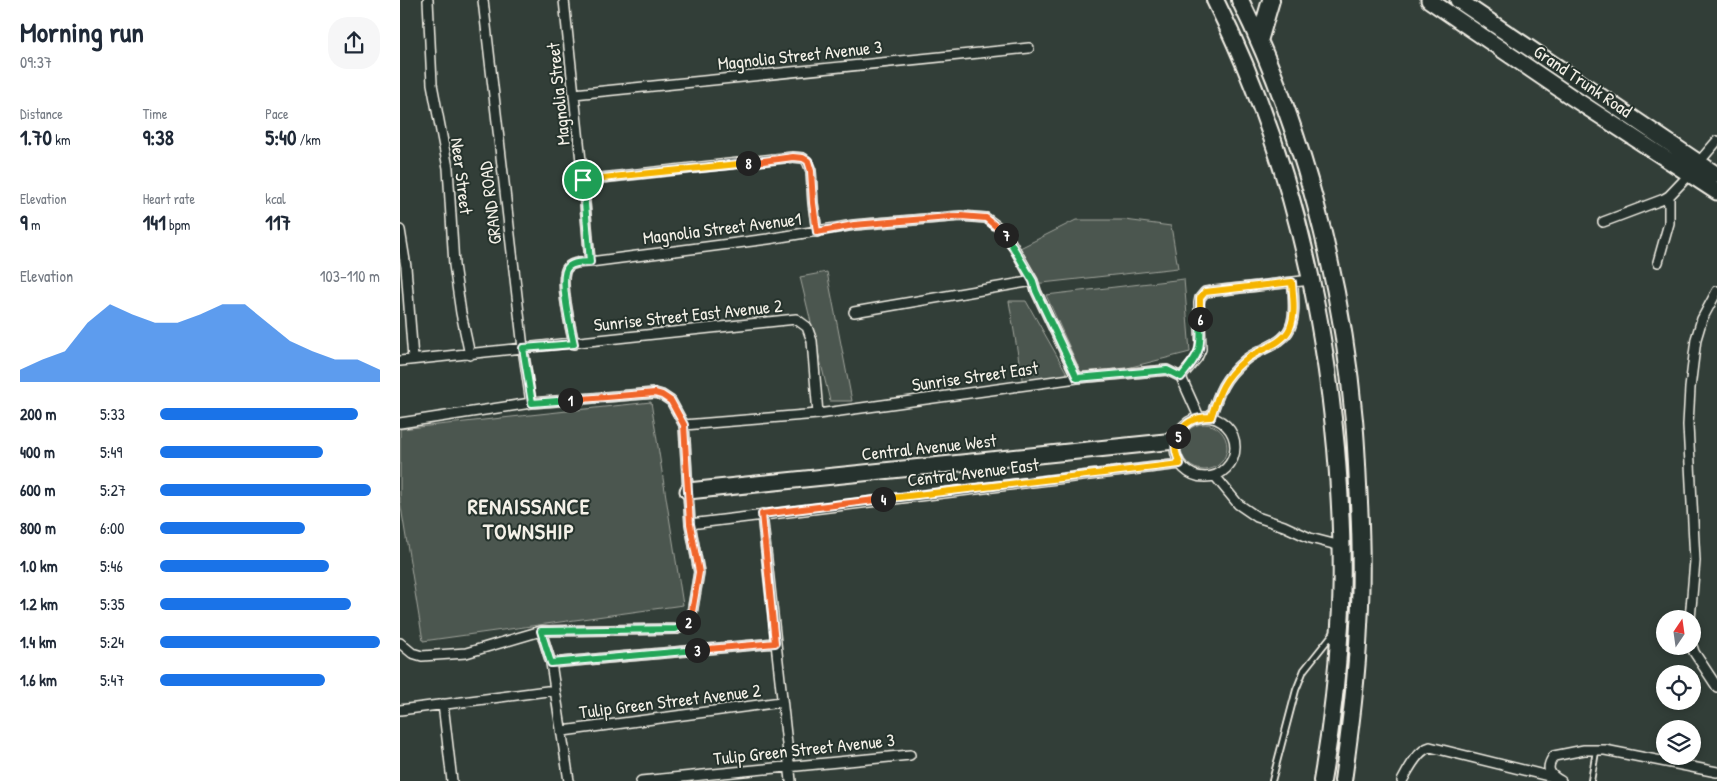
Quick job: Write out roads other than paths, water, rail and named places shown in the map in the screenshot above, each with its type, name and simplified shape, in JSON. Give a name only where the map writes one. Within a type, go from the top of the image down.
[{"type":"highway","points":[[1215,0],[1232,34],[1264,114],[1292,203],[1311,280],[1327,365],[1339,480],[1341,546],[1340,624],[1330,734],[1322,781]]},
{"type":"highway","points":[[1240,0],[1284,104],[1314,198],[1337,299],[1354,420],[1361,543],[1360,625],[1343,781]]},
{"type":"highway","points":[[1258,41],[1271,0]]},
{"type":"main road","name":"Grand Trunk Road","points":[[1429,0],[1572,98],[1695,168],[1717,175]]},
{"type":"main road","name":"Grand Trunk Road","points":[[1458,0],[1695,168],[1717,192]]},
{"type":"main road","name":"Central Avenue West","points":[[688,491],[1175,441]]},
{"type":"street","name":"Neer Street","points":[[428,0],[432,84],[448,168],[454,265],[461,313],[470,354]]},
{"type":"street","name":"GRAND ROAD","points":[[483,0],[523,348],[532,403]]},
{"type":"street","name":"Magnolia Street","points":[[564,0],[590,262]]},
{"type":"street","name":"Magnolia Street Avenue 3","points":[[574,94],[1030,48]]},
{"type":"street","points":[[1603,222],[1658,202],[1669,196],[1717,141]]},
{"type":"street","points":[[583,180],[793,157],[803,158],[808,161],[811,171],[817,232]]},
{"type":"street","points":[[1658,262],[1669,223],[1669,196]]},
{"type":"street","name":"Magnolia Street Avenue1","points":[[590,262],[817,232],[854,225],[961,216],[986,218],[1005,232],[1033,281],[1077,378]]},
{"type":"street","points":[[400,230],[414,360]]},
{"type":"street","points":[[574,344],[564,292],[565,270],[568,265],[590,262]]},
{"type":"street","points":[[1199,417],[1181,377],[1197,358],[1201,349],[1199,303],[1204,293],[1311,280]]},
{"type":"street","points":[[854,312],[1033,281]]},
{"type":"street","points":[[1211,417],[1220,388],[1226,380],[1244,360],[1284,338],[1290,329],[1293,317],[1292,282]]},
{"type":"street","points":[[1691,610],[1696,561],[1688,425],[1690,388],[1696,338],[1702,319],[1717,291]]},
{"type":"street","name":"Sunrise Street East Avenue 2","points":[[400,361],[796,319],[807,327],[812,341],[818,414]]},
{"type":"street","name":"Sunrise Street East","points":[[684,425],[818,414],[1077,378],[1167,370],[1181,377]]},
{"type":"street","points":[[400,423],[532,403],[655,393],[662,395],[671,401],[684,425],[690,524],[699,572],[691,618],[687,623],[676,629],[541,631],[466,653],[422,656],[412,653],[400,643]]},
{"type":"street","points":[[1199,417],[1211,417],[1222,421],[1231,430],[1235,441],[1236,453],[1231,464],[1223,472],[1214,476],[1200,477],[1189,472],[1180,464],[1175,453],[1175,441],[1180,430],[1188,422],[1199,417]]},
{"type":"street","name":"Central Avenue East","points":[[690,524],[1180,464]]},
{"type":"street","points":[[1214,476],[1238,504],[1257,517],[1284,526],[1310,538],[1341,546]]},
{"type":"street","points":[[762,514],[791,781]]},
{"type":"street","points":[[541,631],[551,663],[563,731],[569,781]]},
{"type":"street","points":[[551,663],[775,643]]},
{"type":"street","points":[[1696,655],[1717,687]]},
{"type":"street","points":[[400,710],[555,690]]},
{"type":"street","name":"Tulip Green Street Avenue 2","points":[[563,731],[782,702]]},
{"type":"street","points":[[443,704],[452,781]]},
{"type":"street","points":[[1402,781],[1419,754],[1425,748],[1430,747],[1556,779]]},
{"type":"street","points":[[1556,779],[1549,769],[1554,756],[1596,749],[1717,772]]},
{"type":"street","name":"Tulip Green Street Avenue 3","points":[[641,781],[910,755]]},
{"type":"lane","points":[[1272,781],[1296,690],[1304,670],[1340,624]]},
{"type":"lane","points":[[1591,781],[1596,749]]},
{"type":"district","name":"RENAISSANCE TOWNSHIP","points":[[529,518]]}]
